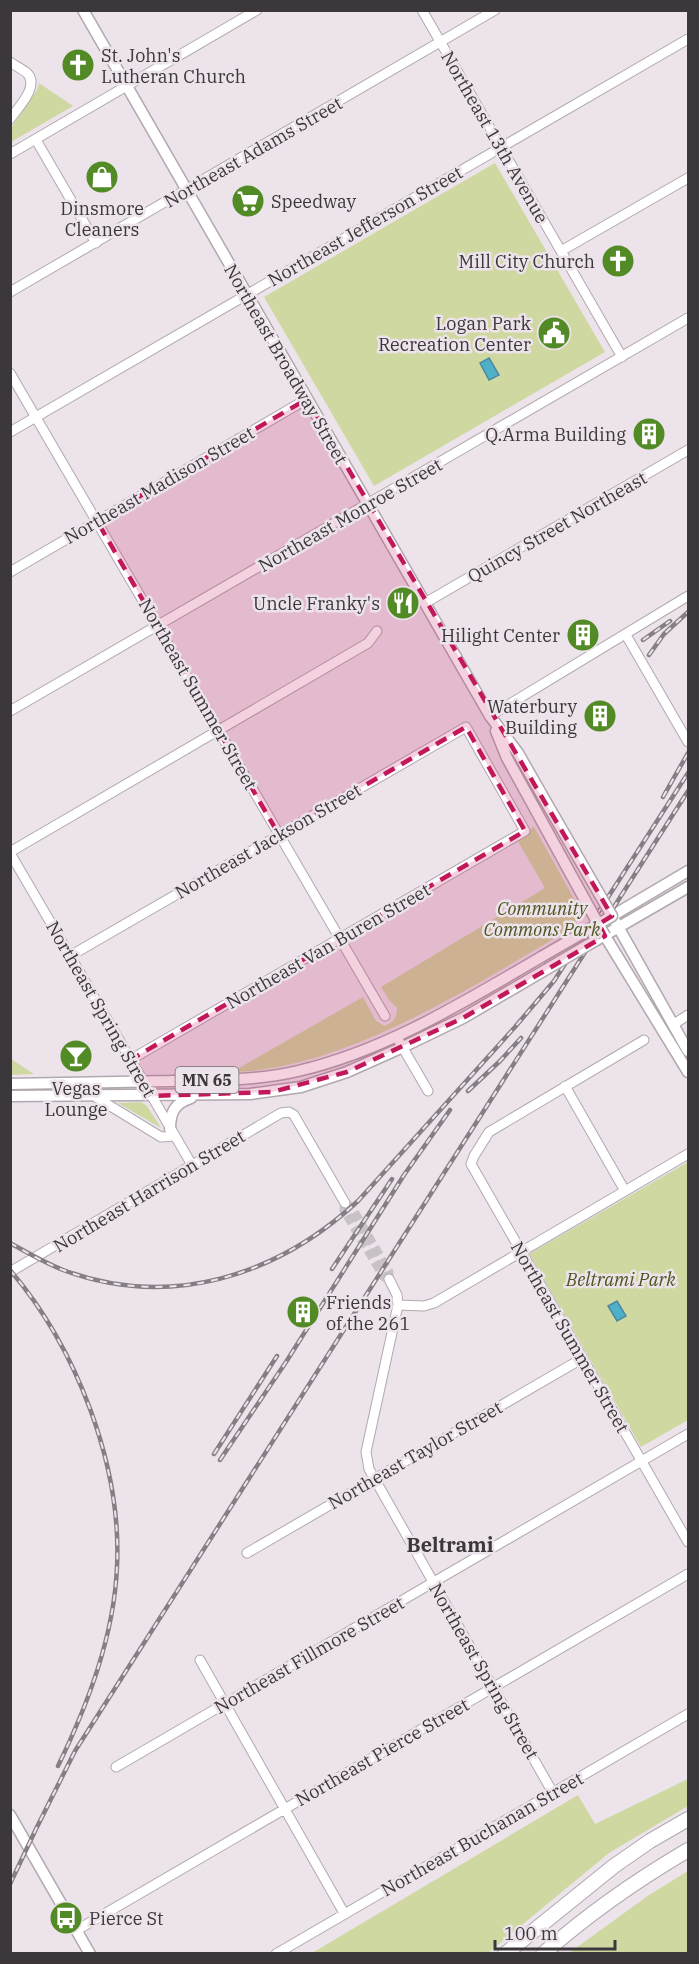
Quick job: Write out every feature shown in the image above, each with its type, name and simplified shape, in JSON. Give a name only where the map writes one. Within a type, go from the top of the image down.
[{"type":"highway","points":[[506,1953],[614,1866],[650,1840],[688,1819]]},
{"type":"highway","points":[[543,1953],[591,1914],[674,1858],[688,1852]]},
{"type":"main road","name":"Northeast Broadway Street","points":[[83,10],[490,716],[518,753],[688,1051]]},
{"type":"main road","name":"Northeast Broadway Street","points":[[490,716],[507,758],[605,936],[688,1072]]},
{"type":"main road","name":"MN 65","points":[[10,1084],[233,1080],[278,1075],[340,1059],[396,1036],[456,1006],[688,871]]},
{"type":"main road","name":"MN 65","points":[[10,1096],[250,1094],[301,1087],[347,1072],[463,1018],[688,887]]},
{"type":"main road","points":[[172,1132],[170,1119],[177,1104],[203,1095]]},
{"type":"main road","points":[[10,1815],[90,1953]]},
{"type":"street","points":[[10,154],[257,10]]},
{"type":"street","name":"Northeast 13th Avenue","points":[[422,10],[622,357]]},
{"type":"street","name":"Northeast Adams Street","points":[[10,292],[220,172],[495,10]]},
{"type":"street","name":"Northeast Jefferson Street","points":[[10,432],[688,39]]},
{"type":"street","points":[[10,62],[29,74],[32,81],[31,88],[10,119]]},
{"type":"street","points":[[36,140],[96,243]]},
{"type":"street","points":[[561,251],[688,178]]},
{"type":"street","name":"Northeast Monroe Street","points":[[10,711],[688,318]]},
{"type":"street","name":"Northeast Summer Street","points":[[10,373],[385,1016]]},
{"type":"street","name":"Northeast Madison Street","points":[[10,572],[307,399]]},
{"type":"street","name":"Quincy Street Northeast","points":[[425,603],[688,450]]},
{"type":"street","points":[[490,716],[688,596]]},
{"type":"street","points":[[10,853],[368,643],[377,631]]},
{"type":"street","points":[[626,634],[688,742]]},
{"type":"street","name":"Northeast Jackson Street","points":[[70,956],[466,727],[525,831]]},
{"type":"street","name":"Northeast Van Buren Street","points":[[130,1060],[525,831]]},
{"type":"street","name":"Northeast Spring Street","points":[[10,853],[192,1165]]},
{"type":"street","points":[[674,1024],[688,1015]]},
{"type":"street","points":[[396,1036],[428,1091]]},
{"type":"street","points":[[625,1191],[565,1086],[644,1040]]},
{"type":"street","name":"Northeast Summer Street","points":[[565,1086],[489,1132],[471,1164],[688,1542]]},
{"type":"street","points":[[94,1096],[161,1137],[172,1132]]},
{"type":"street","name":"Northeast Harrison Street","points":[[10,1272],[281,1113],[294,1114],[345,1203]]},
{"type":"street","points":[[389,1279],[397,1296],[398,1305],[424,1306],[434,1303],[688,1154]]},
{"type":"street","name":"Northeast Spring Street","points":[[398,1305],[366,1452],[368,1465],[554,1793]]},
{"type":"street","name":"Northeast Taylor Street","points":[[247,1552],[583,1358]]},
{"type":"street","name":"Northeast Fillmore Street","points":[[116,1767],[688,1434]]},
{"type":"street","name":"Northeast Pierce Street","points":[[77,1930],[688,1574]]},
{"type":"street","points":[[200,1660],[344,1913]]},
{"type":"street","name":"Northeast Buchanan Street","points":[[276,1953],[688,1714]]},
{"type":"highlighted area","points":[[307,399],[612,916],[599,924],[605,936],[463,1018],[347,1072],[272,1092],[151,1096],[130,1060],[525,831],[466,727],[279,835],[97,521]]},
{"type":"green space","points":[[39,83],[73,106],[11,142],[11,128],[37,90]]},
{"type":"green space","points":[[495,163],[605,352],[374,486],[264,297]]},
{"type":"green space","name":"Community Commons Park","points":[[534,827],[581,911],[572,928],[452,998],[364,1040],[319,1057],[275,1068],[232,1072],[363,997],[376,1021],[384,1026],[391,1023],[397,1008],[381,987],[545,888],[516,838]]},
{"type":"green space","points":[[11,1059],[34,1074],[11,1075]]},
{"type":"green space","points":[[141,1102],[147,1106],[161,1128],[118,1103]]},
{"type":"green space","name":"Beltrami Park","points":[[688,1162],[688,1420],[641,1447],[529,1254]]},
{"type":"green space","points":[[688,1779],[688,1806],[609,1853],[488,1953],[312,1953],[578,1795],[595,1824]]},
{"type":"green space","points":[[688,1871],[688,1953],[569,1953],[649,1895]]},
{"type":"water","points":[[489,358],[499,375],[489,380],[480,363]]},
{"type":"water","points":[[617,1301],[626,1316],[617,1321],[608,1306]]},
{"type":"tunnel","points":[[345,1203],[344,1210],[384,1277],[389,1279]]},
{"type":"tunnel","points":[[345,1203],[352,1208],[389,1272],[389,1279]]},
{"type":"railway","points":[[649,655],[664,634],[688,612]]},
{"type":"railway","points":[[643,640],[670,621]]},
{"type":"railway","points":[[663,797],[688,753]]},
{"type":"railway","points":[[10,1243],[63,1270],[103,1282],[143,1287],[182,1286],[220,1279],[257,1266],[293,1249],[326,1227],[358,1201],[554,981],[688,773]]},
{"type":"railway","points":[[10,1884],[75,1751],[688,791]]},
{"type":"railway","points":[[468,1091],[521,1038]]},
{"type":"railway","points":[[220,1460],[286,1362],[404,1175],[450,1110]]},
{"type":"railway","points":[[332,1269],[392,1179]]},
{"type":"railway","points":[[10,1270],[34,1301],[55,1335],[90,1409],[112,1488],[117,1528],[115,1593],[105,1644],[89,1694],[58,1766]]},
{"type":"railway","points":[[214,1454],[277,1356]]},
{"type":"place","name":"St. John's Lutheran Church","points":[[78,65]]},
{"type":"place","name":"Dinsmore Cleaners","points":[[102,177]]},
{"type":"place","name":"Speedway","points":[[248,201]]},
{"type":"place","name":"Mill City Church","points":[[618,261]]},
{"type":"place","name":"Logan Park Recreation Center","points":[[554,333]]},
{"type":"place","name":"Q.Arma Building","points":[[649,434]]},
{"type":"place","name":"Uncle Franky's","points":[[403,603]]},
{"type":"place","name":"Hilight Center","points":[[583,635]]},
{"type":"place","name":"Waterbury Building","points":[[600,716]]},
{"type":"place","name":"Vegas Lounge","points":[[76,1056]]},
{"type":"place","name":"Friends of the 261","points":[[303,1312]]},
{"type":"place","name":"Pierce St","points":[[66,1918]]},
{"type":"district","name":"Beltrami","points":[[450,1544]]}]
